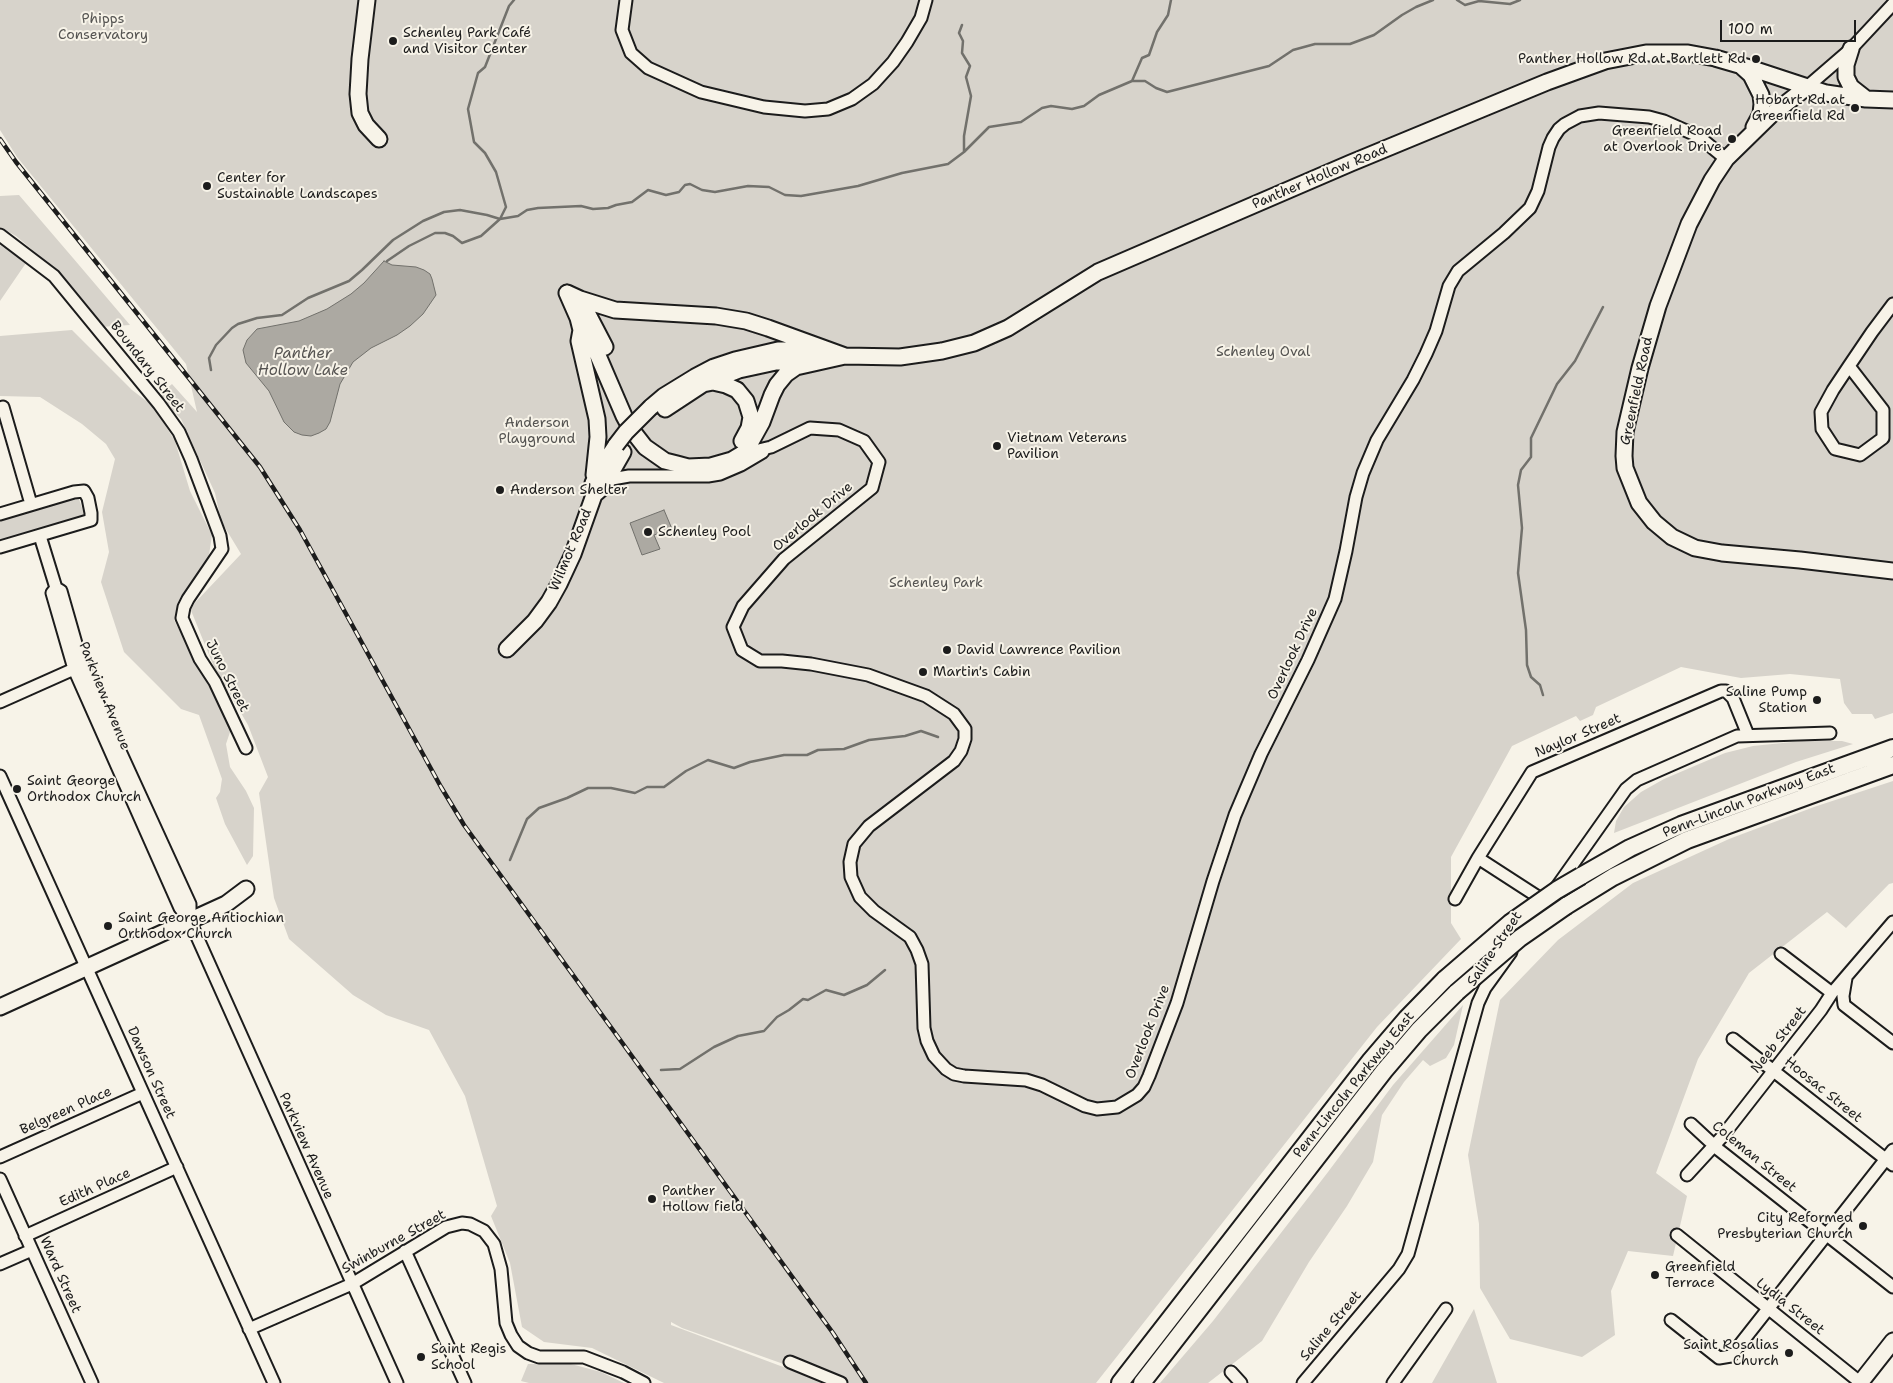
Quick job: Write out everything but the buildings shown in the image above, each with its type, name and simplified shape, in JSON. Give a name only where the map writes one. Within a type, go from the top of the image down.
[{"type":"highway","points":[[1834,768],[1893,744]]},
{"type":"highway","name":"Penn-Lincoln Parkway East","points":[[1120,1383],[1371,1060],[1407,1018],[1445,980],[1510,923],[1557,890],[1630,848],[1681,825],[1893,748]]},
{"type":"highway","name":"Penn-Lincoln Parkway East","points":[[1146,1378],[1384,1071],[1419,1030],[1457,992],[1520,938],[1566,906],[1613,877],[1687,840],[1893,765]]},
{"type":"main road","points":[[368,0],[360,58],[358,94],[360,113],[366,126],[379,139]]},
{"type":"main road","points":[[1852,49],[1846,65],[1846,77],[1851,87],[1866,99]]},
{"type":"main road","name":"Panther Hollow Road","points":[[827,355],[900,357],[974,344],[1008,328],[1098,272],[1351,163],[1538,86],[1605,61],[1646,54],[1681,53],[1739,64],[1826,93],[1866,99],[1893,100]]},
{"type":"main road","points":[[1739,64],[1751,75],[1761,95],[1760,114],[1753,131]]},
{"type":"main road","name":"Greenfield Road","points":[[1807,87],[1753,131],[1726,159],[1713,178],[1689,224],[1649,336],[1631,405],[1624,444],[1626,468],[1634,493],[1642,508],[1654,522],[1672,537],[1696,548],[1722,553],[1893,571]]},
{"type":"main road","points":[[580,299],[615,310],[716,316],[746,321],[768,328],[827,355],[796,367],[786,374],[772,395],[752,442],[742,454],[721,464],[698,467],[677,464],[665,461],[645,448],[631,429],[590,337],[580,299]]},
{"type":"main road","points":[[597,489],[597,419],[580,341],[587,326],[615,310]]},
{"type":"main road","points":[[587,326],[637,422],[649,438],[664,450],[683,457],[716,456],[735,448],[746,434],[751,417],[749,406],[737,390],[714,382],[703,384]]},
{"type":"main road","name":"Wilmot Road","points":[[507,649],[535,621],[549,602],[573,554],[597,489],[620,448],[671,392],[714,367],[735,360],[778,350],[805,349],[827,355]]},
{"type":"main road","name":"Wilmot Road","points":[[654,411],[703,384],[731,372],[755,365],[827,355]]},
{"type":"main road","points":[[0,1007],[226,904],[246,888]]},
{"type":"main road","points":[[1861,1383],[1893,1341]]},
{"type":"street","points":[[626,0],[622,30],[631,53],[648,68],[709,94],[764,107],[805,111],[828,110],[852,98],[873,84],[893,62],[907,42],[921,18],[926,0]]},
{"type":"street","points":[[1807,87],[1852,49],[1893,4]]},
{"type":"street","name":"Overlook Drive","points":[[597,489],[612,479],[629,476],[708,476],[720,474],[741,466],[771,447],[810,428],[839,430],[864,441],[879,462],[872,488],[784,559],[743,606],[733,627],[742,650],[760,661],[811,664],[868,675],[926,696],[954,714],[965,729],[965,739],[961,751],[954,761],[865,831],[854,844],[850,862],[851,877],[860,897],[910,937],[917,950],[922,964],[924,1028],[927,1041],[938,1062],[954,1074],[1026,1080],[1042,1085],[1085,1106],[1097,1109],[1117,1107],[1131,1099],[1144,1087],[1165,1038],[1213,881],[1243,796],[1260,754],[1308,660],[1335,599],[1356,497],[1363,473],[1377,440],[1413,380],[1426,354],[1436,331],[1449,286],[1458,271],[1504,233],[1530,208],[1538,191],[1548,147],[1565,124],[1580,116],[1599,113],[1649,117],[1664,121],[1698,136],[1726,159]]},
{"type":"street","name":"Boundary Street","points":[[0,235],[54,276],[160,404],[179,432],[220,536],[222,550],[188,599],[182,618]]},
{"type":"street","points":[[1849,366],[1884,410],[1883,438],[1860,455],[1835,449],[1822,429],[1821,412],[1849,366],[1893,304]]},
{"type":"street","points":[[3,407],[31,504]]},
{"type":"street","name":"Overlook Drive","points":[[742,454],[771,447]]},
{"type":"street","points":[[0,514],[74,492],[84,491],[88,498],[91,520],[0,547]]},
{"type":"street","name":"Parkview Avenue","points":[[40,536],[56,588],[61,591],[79,654],[98,702],[190,904],[190,921]]},
{"type":"street","name":"Parkview Avenue","points":[[56,588],[52,593],[74,670],[180,908],[190,921],[397,1383]]},
{"type":"street","name":"Juno Street","points":[[182,618],[200,659],[215,682],[246,748]]},
{"type":"street","points":[[0,702],[74,670]]},
{"type":"street","name":"Naylor Street","points":[[1455,899],[1478,858],[1532,772],[1726,691],[1733,698],[1748,735]]},
{"type":"street","name":"Saline Street","points":[[1303,1383],[1399,1269],[1408,1254],[1481,996],[1631,784],[1727,740],[1748,735],[1830,733]]},
{"type":"street","name":"Dawson Street","points":[[0,776],[274,1383]]},
{"type":"street","points":[[1478,858],[1546,902]]},
{"type":"street","name":"Neeb Street","points":[[1687,1175],[1721,1138],[1821,1010],[1832,993],[1893,922]]},
{"type":"street","points":[[1781,954],[1832,993]]},
{"type":"street","points":[[1846,978],[1843,996],[1844,1005],[1893,1044]]},
{"type":"street","name":"Hoosac Street","points":[[1733,1039],[1889,1162]]},
{"type":"street","name":"Belgreen Place","points":[[0,1158],[143,1093]]},
{"type":"street","name":"Coleman Street","points":[[1691,1124],[1719,1150],[1893,1287]]},
{"type":"street","points":[[1672,1320],[1719,1358],[1732,1356],[1826,1234],[1889,1162],[1893,1150]]},
{"type":"street","name":"Edith Place","points":[[25,1236],[177,1167]]},
{"type":"street","name":"Ward Street","points":[[0,1179],[92,1383]]},
{"type":"street","name":"Swinburne Street","points":[[249,1329],[352,1284],[454,1224],[462,1223],[477,1226],[490,1236],[501,1269],[506,1323],[518,1346],[528,1353],[539,1357],[584,1358],[610,1366],[644,1383]]},
{"type":"street","name":"Lydia Street","points":[[1677,1235],[1861,1383]]},
{"type":"street","points":[[0,1264],[32,1250]]},
{"type":"street","points":[[405,1252],[465,1383]]},
{"type":"street","points":[[1393,1383],[1446,1309]]},
{"type":"street","points":[[790,1362],[841,1383]]},
{"type":"street","points":[[1231,1372],[1240,1383]]},
{"type":"green space","name":"Schenley Park","points":[[0,0],[1893,0],[1893,713],[1875,719],[1872,714],[1852,714],[1844,703],[1840,679],[1790,674],[1741,678],[1681,667],[1596,707],[1593,715],[1580,721],[1576,716],[1512,746],[1451,857],[1451,923],[1461,939],[1377,1027],[1096,1383],[850,1383],[792,1367],[682,1328],[671,1322],[671,1325],[826,1383],[664,1383],[592,1348],[544,1342],[522,1327],[510,1263],[491,1216],[497,1206],[465,1096],[429,1030],[386,1015],[353,995],[289,939],[274,898],[259,793],[268,777],[248,725],[214,667],[190,608],[241,554],[221,521],[215,493],[181,419],[158,396],[172,384],[197,412],[186,364],[17,157],[0,130]]},
{"type":"green space","points":[[19,195],[130,325],[100,327],[49,264],[16,236],[0,227],[0,196]]},
{"type":"green space","points":[[0,245],[26,263],[0,301]]},
{"type":"green space","points":[[72,330],[132,390],[153,406],[175,441],[190,491],[212,535],[208,562],[174,620],[231,729],[226,744],[230,767],[246,791],[254,808],[253,856],[247,865],[225,824],[216,798],[220,792],[222,779],[199,715],[181,709],[124,652],[101,582],[109,552],[102,512],[115,459],[106,444],[82,424],[40,397],[0,396],[0,336]]},
{"type":"green space","points":[[75,497],[79,499],[84,514],[82,518],[0,543],[0,517]]},
{"type":"green space","points":[[1802,741],[1842,741],[1853,744],[1796,762],[1614,833],[1616,821],[1624,807],[1641,792],[1664,779],[1725,753],[1753,746]]},
{"type":"green space","points":[[1893,781],[1893,883],[1889,884],[1846,928],[1827,912],[1749,973],[1698,1059],[1656,1173],[1687,1196],[1673,1256],[1628,1251],[1611,1291],[1615,1335],[1582,1357],[1510,1339],[1480,1288],[1479,1224],[1468,1155],[1500,1000],[1558,940],[1633,883],[1729,839],[1814,807]]},
{"type":"green space","points":[[1463,1005],[1454,1045],[1446,1058],[1430,1066],[1423,1060],[1404,1082],[1382,1115],[1373,1162],[1347,1206],[1309,1262],[1262,1341],[1208,1383],[1160,1383],[1213,1321],[1393,1085]]},
{"type":"green space","points":[[1474,1309],[1497,1383],[1432,1383]]},
{"type":"green space","points":[[528,1364],[571,1364],[601,1372],[624,1383],[529,1383],[521,1381]]},
{"type":"water","name":"Panther Hollow Lake","points":[[384,261],[392,265],[416,267],[424,270],[430,274],[436,295],[423,314],[410,326],[371,348],[353,362],[340,384],[330,422],[326,429],[311,436],[294,432],[284,422],[269,391],[246,363],[243,350],[247,340],[257,329],[299,321],[327,309],[351,294]]},
{"type":"water","name":"Schenley Pool","points":[[664,510],[672,529],[654,535],[660,549],[642,555],[630,523]]},
{"type":"waterway","points":[[387,261],[409,246],[435,233],[445,233],[462,243],[481,236],[500,219],[506,207],[496,172],[485,153],[474,142],[468,109],[478,73],[485,67],[509,6],[514,0]]},
{"type":"waterway","points":[[1132,81],[1142,58],[1149,55],[1157,32],[1168,15],[1171,0]]},
{"type":"waterway","points":[[211,370],[209,358],[216,345],[232,328],[257,318],[282,315],[308,298],[349,281],[393,240],[423,221],[444,212],[460,210],[500,219],[518,216],[527,210],[538,208],[581,206],[593,209],[608,208],[632,202],[648,190],[666,195],[679,192],[685,185],[690,184],[702,190],[715,192],[748,186],[769,187],[785,195],[801,196],[858,186],[902,173],[948,164],[964,152],[989,127],[1021,122],[1042,108],[1051,106],[1072,109],[1084,106],[1099,95],[1132,81],[1145,81],[1167,92],[1269,66],[1293,50],[1315,44],[1350,44],[1374,35],[1402,15],[1433,0]]},
{"type":"waterway","points":[[1457,0],[1465,5],[1479,1],[1510,4],[1520,0]]},
{"type":"waterway","points":[[962,25],[959,33],[963,41],[962,53],[970,66],[966,77],[971,96],[964,136],[964,152]]},
{"type":"waterway","points":[[1543,695],[1540,685],[1531,677],[1527,665],[1526,630],[1518,573],[1522,528],[1518,485],[1521,470],[1531,457],[1531,438],[1557,384],[1575,361],[1603,307]]},
{"type":"waterway","points":[[510,860],[527,819],[539,808],[588,788],[611,788],[635,793],[647,787],[664,787],[686,771],[708,760],[734,768],[750,762],[784,755],[807,755],[818,750],[844,749],[869,740],[905,736],[921,731],[938,737]]},
{"type":"waterway","points":[[661,1070],[680,1069],[714,1047],[738,1036],[764,1031],[777,1017],[803,999],[808,1000],[826,990],[844,995],[867,985],[885,970]]},
{"type":"railway","points":[[0,139],[16,162],[260,467],[300,530],[441,787],[464,825],[833,1333],[866,1383]]},
{"type":"place","name":"Schenley Park Café and Visitor Center","points":[[393,41]]},
{"type":"place","name":"Panther Hollow Rd at Bartlett Rd","points":[[1756,59]]},
{"type":"place","name":"Hobart Rd at Greenfield Rd","points":[[1855,108]]},
{"type":"place","name":"Greenfield Road at Overlook Drive","points":[[1732,139]]},
{"type":"place","name":"Center for Sustainable Landscapes","points":[[207,186]]},
{"type":"place","name":"Vietnam Veterans Pavilion","points":[[997,446]]},
{"type":"place","name":"Anderson Shelter","points":[[500,490]]},
{"type":"place","name":"Schenley Pool","points":[[648,532]]},
{"type":"place","name":"David Lawrence Pavilion","points":[[947,650]]},
{"type":"place","name":"Martin's Cabin","points":[[923,672]]},
{"type":"place","name":"Saline Pump Station","points":[[1817,700]]},
{"type":"place","name":"Saint George Orthodox Church","points":[[17,789]]},
{"type":"place","name":"Saint George Antiochian Orthodox Church","points":[[108,926]]},
{"type":"place","name":"Panther Hollow field","points":[[652,1199]]},
{"type":"place","name":"City Reformed Presbyterian Church","points":[[1863,1226]]},
{"type":"place","name":"Greenfield Terrace","points":[[1655,1275]]},
{"type":"place","name":"Saint Rosalias Church","points":[[1789,1353]]},
{"type":"place","name":"Saint Regis School","points":[[421,1357]]},
{"type":"park label","name":"Phipps Conservatory","points":[[103,28]]},
{"type":"park label","name":"Schenley Oval","points":[[1263,352]]},
{"type":"park label","name":"Anderson Playground","points":[[537,432]]}]
